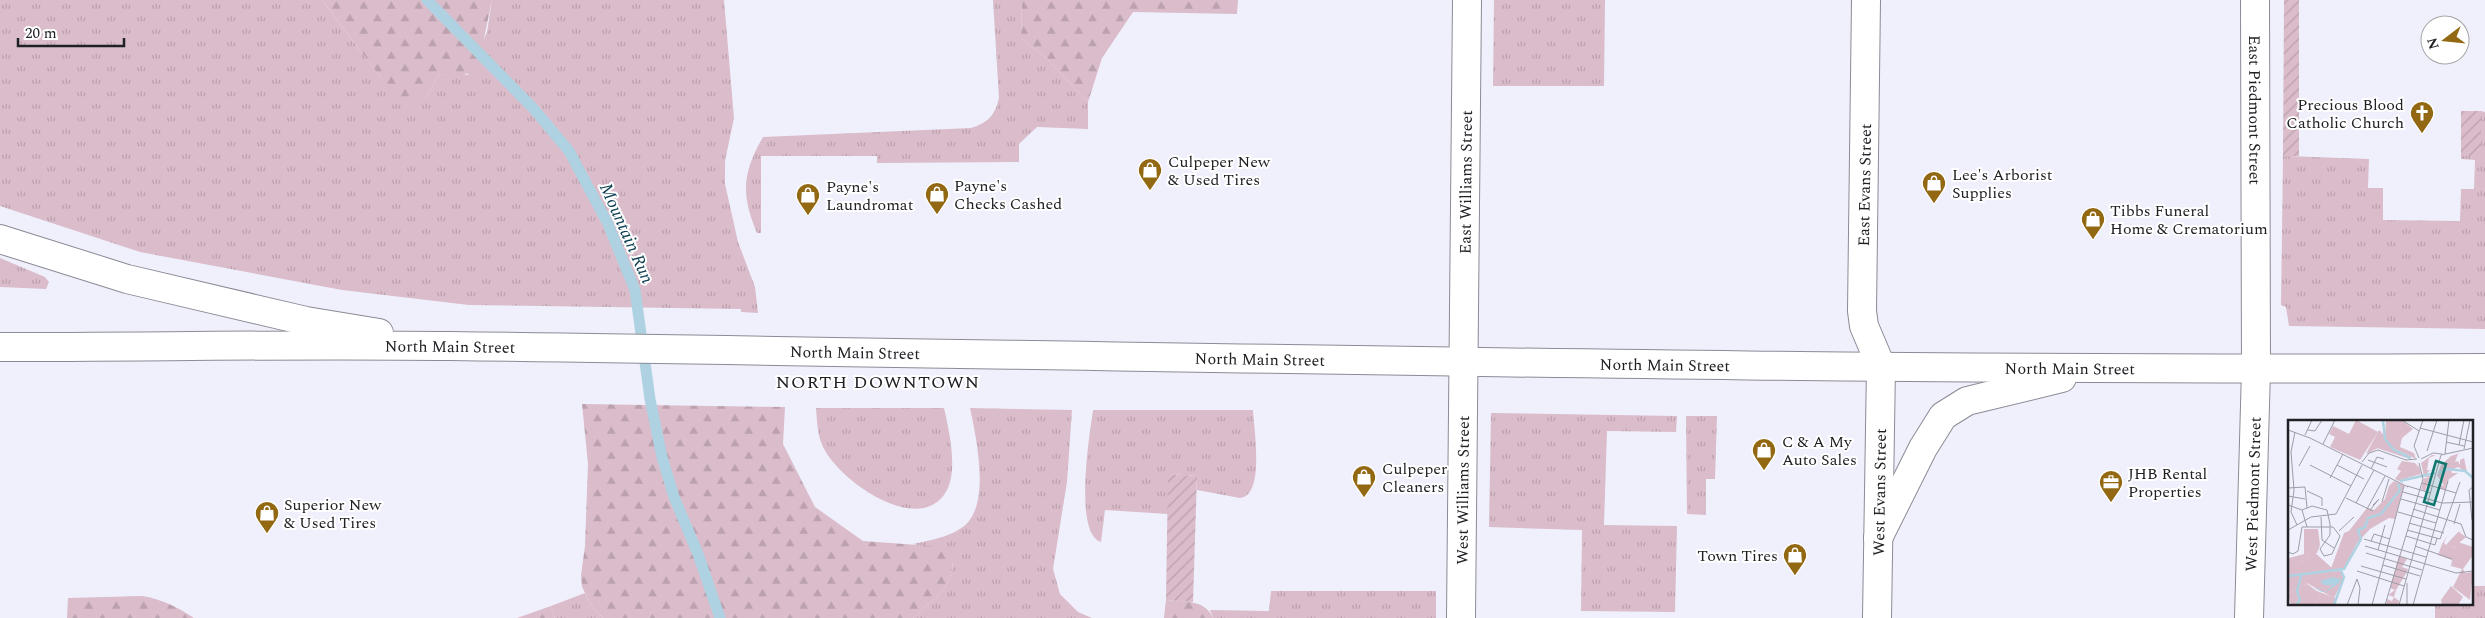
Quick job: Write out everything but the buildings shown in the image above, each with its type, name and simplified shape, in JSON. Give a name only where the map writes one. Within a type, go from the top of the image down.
[{"type":"main road","name":"East Williams Street","points":[[1465,362],[1467,0]]},
{"type":"main road","name":"East Evans Street","points":[[1866,0],[1862,311],[1864,326],[1881,366]]},
{"type":"main road","name":"East Piedmont Street","points":[[2255,0],[2256,370]]},
{"type":"main road","points":[[0,239],[127,279],[306,321],[449,346]]},
{"type":"main road","name":"North Main Street","points":[[0,340],[36,347]]},
{"type":"main road","name":"North Main Street","points":[[0,347],[449,346],[1465,362],[2256,370],[2485,368]]},
{"type":"main road","name":"West Williams Street","points":[[1462,618],[1465,362]]},
{"type":"main road","name":"West Evans Street","points":[[1877,618],[1881,366]]},
{"type":"main road","points":[[1878,538],[1927,442],[1943,416],[1967,401],[1987,395],[2107,368]]},
{"type":"main road","name":"West Piedmont Street","points":[[2250,618],[2256,370]]},
{"type":"green space","points":[[0,0],[322,0],[381,78],[426,98],[438,76],[454,72],[468,75],[487,32],[492,0],[724,0],[734,118],[725,161],[725,184],[738,242],[755,287],[758,313],[741,312],[741,309],[469,305],[342,290],[140,252],[0,206]]},
{"type":"green space","points":[[322,0],[492,0],[477,72],[438,76],[426,98],[410,105],[381,78]]},
{"type":"green space","points":[[993,0],[1022,0],[1021,38],[1045,57],[1088,102],[1088,129],[1037,127],[1019,144],[1019,162],[877,163],[877,156],[761,156],[761,233],[757,233],[748,207],[746,184],[751,162],[763,137],[971,128],[982,124],[990,118],[999,98]]},
{"type":"green space","points":[[1022,0],[1238,0],[1237,14],[1133,12],[1102,58],[1088,102],[1045,57],[1021,38]]},
{"type":"green space","points":[[1494,0],[1605,0],[1604,86],[1493,86]]},
{"type":"green space","points":[[2284,0],[2299,0],[2299,156],[2283,156]]},
{"type":"green space","points":[[2461,111],[2481,111],[2481,156],[2461,156]]},
{"type":"green space","points":[[2481,111],[2485,112],[2485,329],[2289,326],[2286,307],[2281,305],[2283,156],[2369,159],[2368,188],[2383,188],[2383,220],[2460,221],[2461,189],[2474,189],[2475,160],[2461,159],[2461,156],[2481,156]]},
{"type":"green space","points":[[0,258],[45,277],[49,282],[46,289],[0,287]]},
{"type":"green space","points":[[582,404],[785,407],[783,444],[815,507],[863,541],[945,547],[953,553],[951,575],[937,597],[913,618],[603,618],[593,608],[582,587],[581,575],[585,546],[588,464]]},
{"type":"green space","points":[[816,408],[944,408],[952,461],[952,471],[947,490],[935,504],[918,509],[899,506],[879,498],[859,486],[842,472],[821,442]]},
{"type":"green space","points":[[970,408],[1072,410],[1067,482],[1053,569],[1060,594],[1078,612],[1092,618],[913,618],[943,590],[951,575],[953,553],[913,544],[951,534],[969,521],[975,510],[980,482],[978,449]]},
{"type":"green space","points":[[1093,410],[1253,410],[1256,460],[1253,486],[1248,494],[1240,498],[1197,490],[1197,476],[1169,474],[1168,514],[1105,510],[1101,542],[1092,535],[1085,502],[1085,481]]},
{"type":"green space","points":[[1491,413],[1677,416],[1676,432],[1607,431],[1604,525],[1677,526],[1675,612],[1581,611],[1582,530],[1489,527]]},
{"type":"green space","points":[[1686,416],[1717,416],[1715,479],[1706,479],[1706,515],[1687,514]]},
{"type":"green space","points":[[1168,474],[1197,476],[1193,602],[1166,600]]},
{"type":"green space","points":[[2472,586],[2485,586],[2485,618],[2435,618],[2435,606],[2472,606]]},
{"type":"green space","points":[[1271,591],[1436,591],[1436,618],[1213,618],[1210,610],[1269,611]]},
{"type":"green space","points":[[585,593],[593,608],[603,618],[555,618],[551,606]]},
{"type":"green space","points":[[142,596],[169,604],[194,618],[67,618],[68,598]]},
{"type":"green space","points":[[1166,600],[1199,604],[1205,607],[1213,618],[1164,618]]},
{"type":"green space","points":[[551,606],[555,618],[517,618]]},
{"type":"waterway","name":"Mountain Run","points":[[427,0],[533,108],[569,151],[608,224],[635,290],[650,399],[662,457],[674,497],[698,554],[720,618]]},
{"type":"place","name":"Precious Blood Catholic Church","points":[[2422,134]]},
{"type":"place","name":"Culpeper New & Used Tires","points":[[1150,191]]},
{"type":"place","name":"Lee's Arborist Supplies","points":[[1934,204]]},
{"type":"place","name":"Payne's Checks Cashed","points":[[937,215]]},
{"type":"place","name":"Payne's Laundromat","points":[[808,216]]},
{"type":"place","name":"Tibbs Funeral Home & Crematorium","points":[[2093,240]]},
{"type":"place","name":"C & A My Auto Sales","points":[[1764,471]]},
{"type":"place","name":"Culpeper Cleaners","points":[[1364,498]]},
{"type":"place","name":"JHB Rental Properties","points":[[2111,503]]},
{"type":"place","name":"Superior New & Used Tires","points":[[267,534]]},
{"type":"place","name":"Town Tires","points":[[1795,576]]},
{"type":"district","name":"NORTH DOWNTOWN","points":[[878,382]]}]
